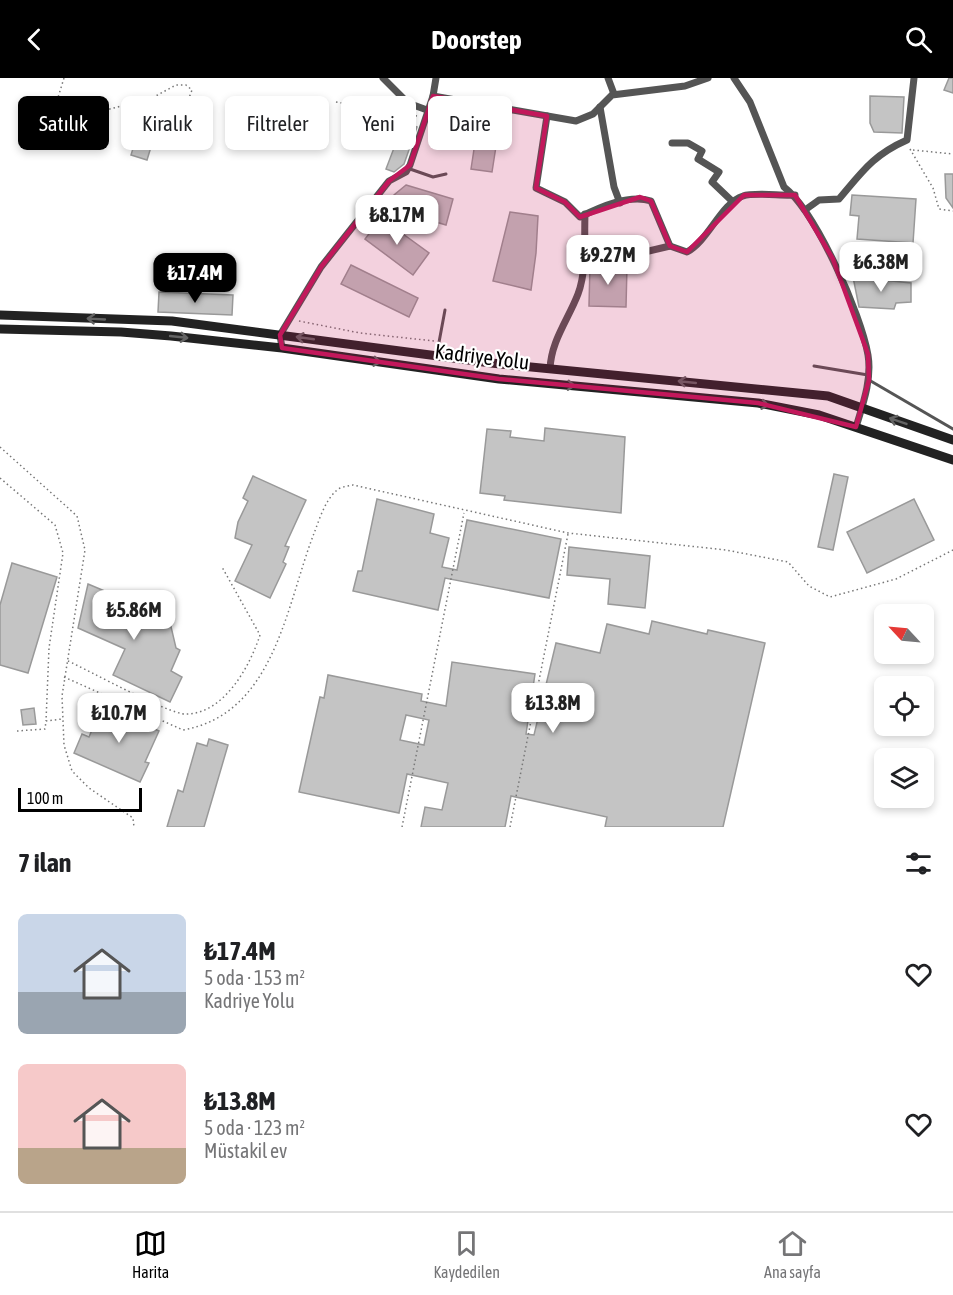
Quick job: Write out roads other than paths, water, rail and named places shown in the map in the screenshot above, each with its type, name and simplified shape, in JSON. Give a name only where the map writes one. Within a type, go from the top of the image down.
[{"type":"main road","name":"Kadriye Yolu","points":[[0,315],[172,321],[550,369],[828,396],[953,440]]},
{"type":"main road","name":"Kadriye Yolu","points":[[0,329],[121,332],[282,348],[499,379],[758,403],[819,415],[953,460]]},
{"type":"street","points":[[383,78],[408,103],[425,114]]},
{"type":"street","points":[[433,96],[436,78]]},
{"type":"street","points":[[608,78],[614,94]]},
{"type":"street","points":[[512,110],[576,121],[600,107],[614,94],[685,86],[708,78]]},
{"type":"street","points":[[734,78],[750,102],[784,187],[795,195],[805,210],[832,259],[852,306],[868,354],[869,378],[856,427]]},
{"type":"street","points":[[805,210],[819,200],[839,199],[875,158],[907,140],[914,78]]},
{"type":"street","points":[[282,348],[280,334],[321,267],[390,181],[408,168],[428,107]]},
{"type":"street","points":[[600,107],[614,187],[620,203]]},
{"type":"street","points":[[547,116],[536,188],[565,202],[580,217],[640,197],[651,201],[670,246]]},
{"type":"street","points":[[672,143],[688,143],[702,151],[698,159],[719,172],[712,182],[733,202]]},
{"type":"street","points":[[613,253],[628,256],[670,246],[687,252],[698,246],[733,202],[744,195],[795,195]]},
{"type":"street","points":[[550,369],[551,354],[578,293],[582,276],[585,214]]},
{"type":"lane","points":[[408,168],[434,177],[446,174]]},
{"type":"lane","points":[[437,356],[445,310]]},
{"type":"lane","points":[[814,366],[869,378],[953,429]]}]
